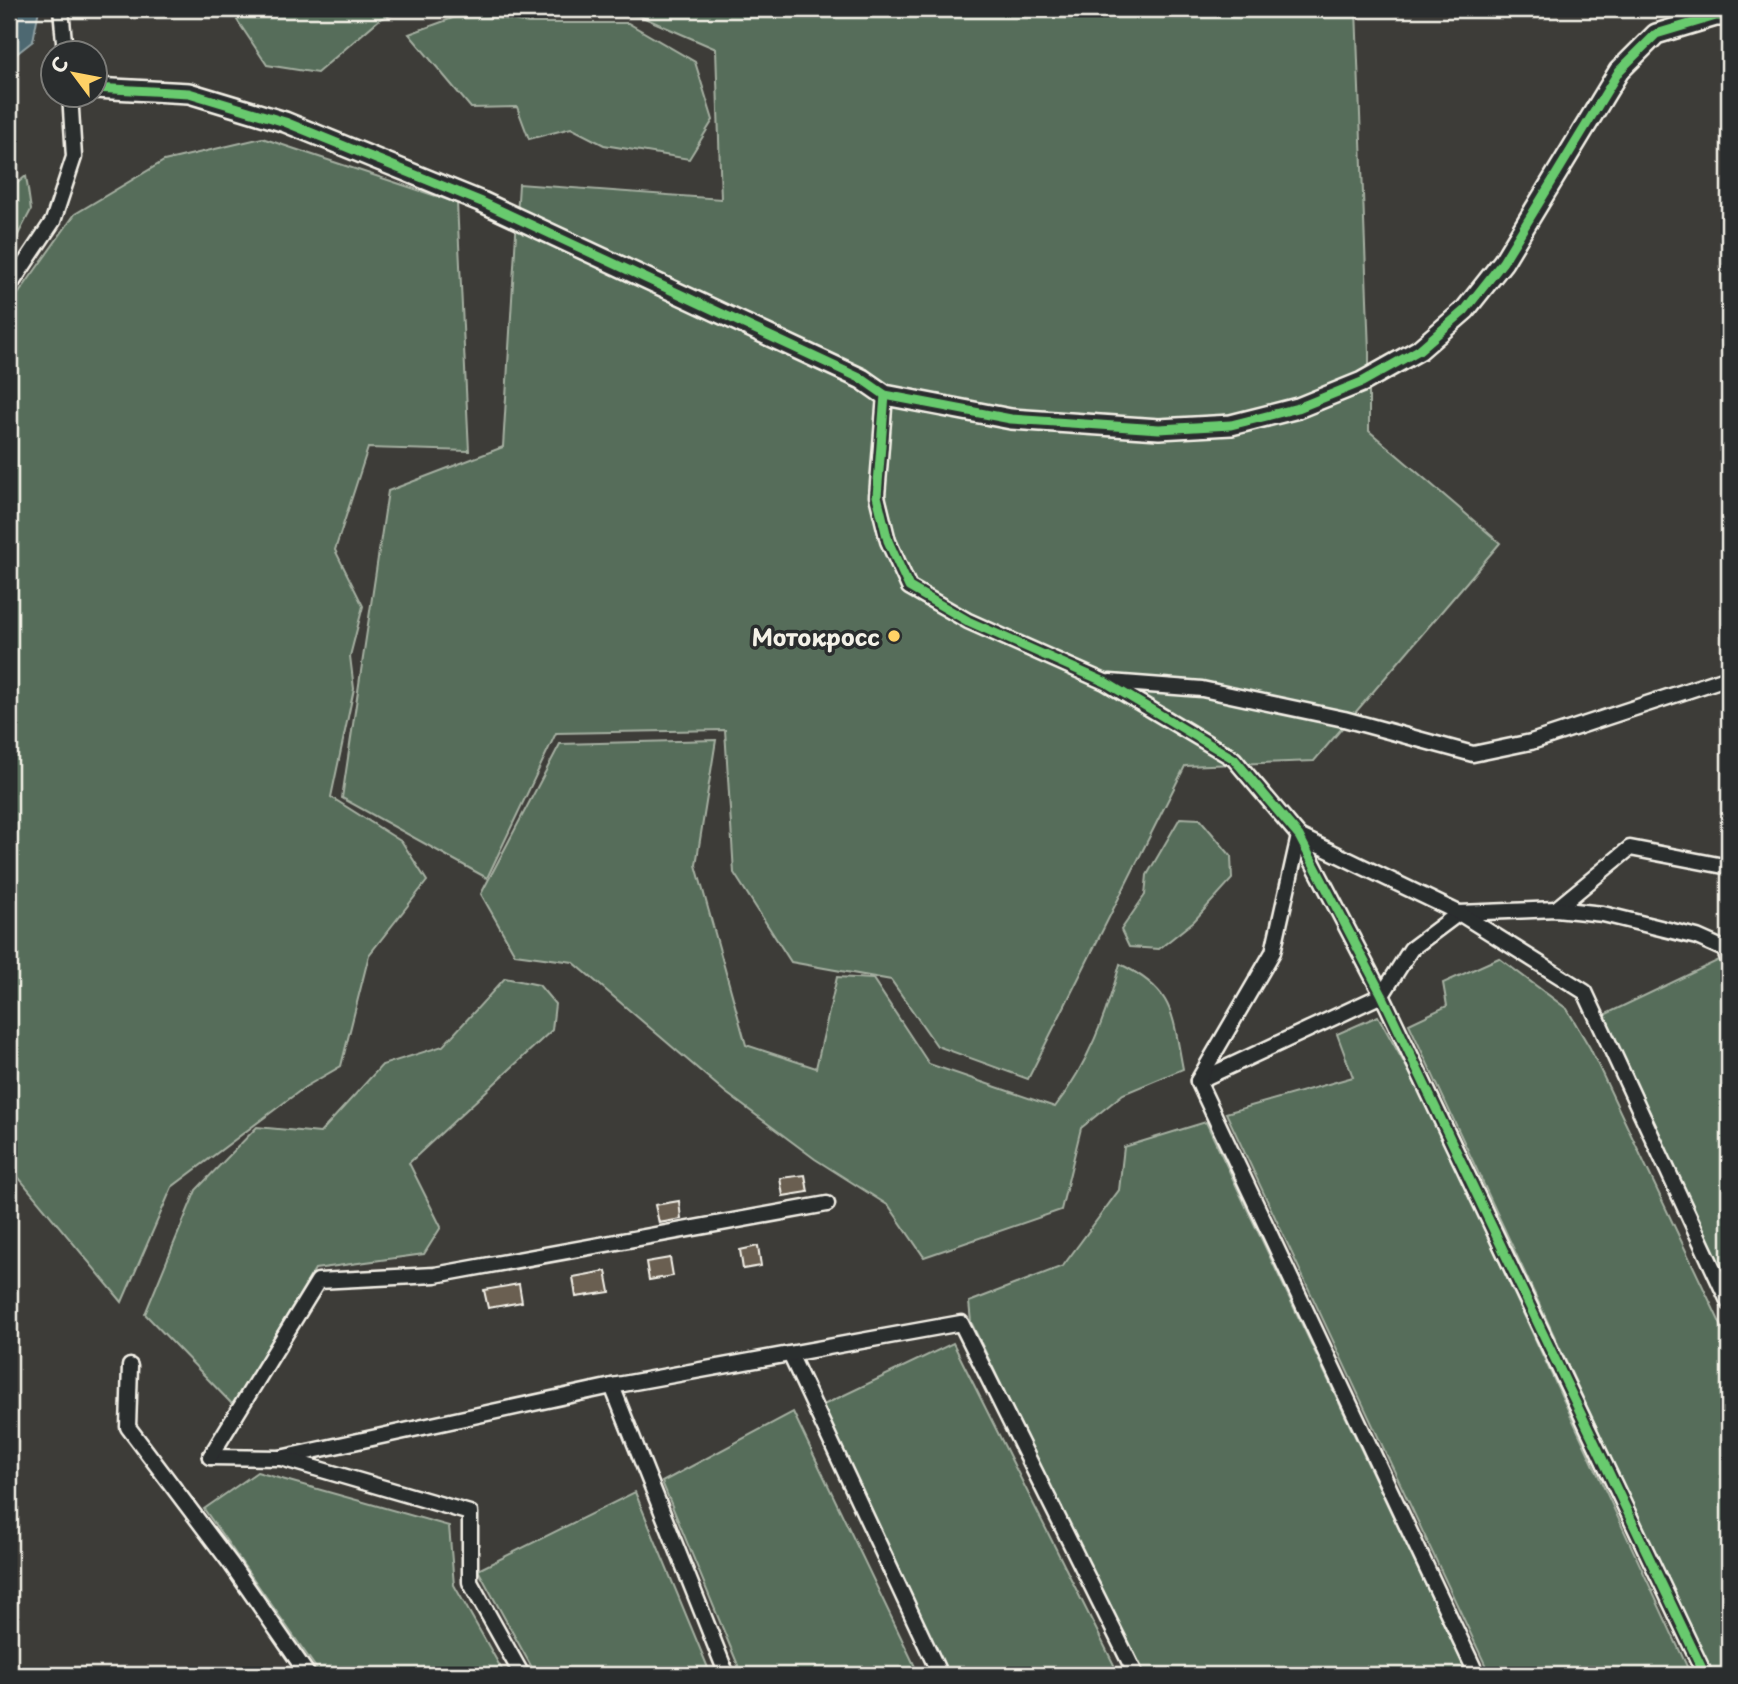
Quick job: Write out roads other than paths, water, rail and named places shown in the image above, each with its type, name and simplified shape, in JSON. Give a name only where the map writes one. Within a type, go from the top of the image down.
[{"type":"street","points":[[61,9],[64,38]]},
{"type":"street","points":[[108,90],[188,93],[285,122],[482,202],[862,379],[885,395],[1011,419],[1159,429],[1231,425],[1298,408],[1363,382],[1419,351],[1465,310],[1503,262],[1619,71],[1656,34],[1716,16],[1729,16]]},
{"type":"street","points":[[9,287],[53,221],[74,157],[71,108]]},
{"type":"street","points":[[885,395],[877,496],[888,541],[909,587],[968,621],[1105,682],[1234,759],[1299,836],[1382,995],[1705,1675]]},
{"type":"street","points":[[1105,682],[1202,689],[1344,719],[1473,754],[1531,742],[1729,677]]},
{"type":"street","points":[[1299,836],[1459,913],[1585,992],[1729,1303]]},
{"type":"street","points":[[1198,1081],[1273,951],[1299,836]]},
{"type":"street","points":[[1556,909],[1630,848],[1729,867]]},
{"type":"street","points":[[1198,1081],[1382,995],[1411,949],[1459,913],[1556,909],[1603,914],[1698,937],[1724,949],[1729,960]]},
{"type":"street","points":[[1198,1081],[1478,1675]]},
{"type":"street","points":[[827,1205],[435,1275],[318,1281],[210,1457],[280,1458],[612,1386],[961,1323],[1136,1675]]},
{"type":"street","points":[[790,1354],[940,1675]]},
{"type":"street","points":[[130,1366],[128,1427],[231,1564],[308,1675]]},
{"type":"street","points":[[612,1386],[727,1675]]},
{"type":"street","points":[[280,1458],[470,1513],[470,1582],[522,1675]]},
{"type":"water","points":[[9,9],[39,9],[33,41],[14,56],[9,55]]},
{"type":"place","name":"Мотокросс","points":[[894,636]]}]
